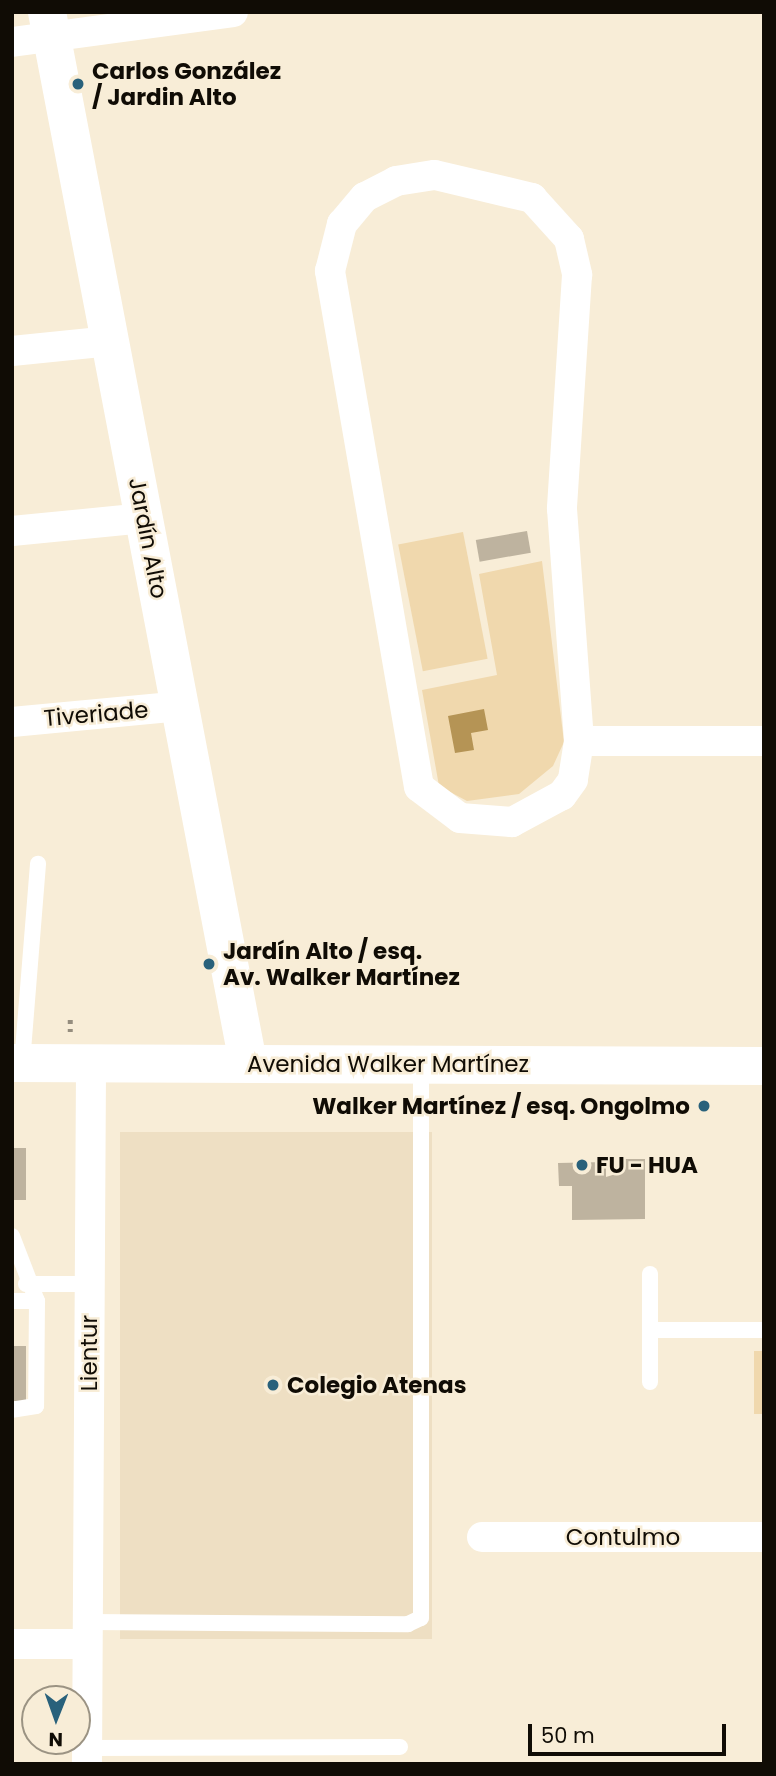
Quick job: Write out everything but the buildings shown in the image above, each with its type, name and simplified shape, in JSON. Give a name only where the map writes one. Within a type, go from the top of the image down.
[{"type":"street","points":[[12,42],[50,25],[233,12]]},
{"type":"street","name":"Jardín Alto","points":[[50,25],[248,1063]]},
{"type":"street","points":[[435,176],[515,190],[559,223],[575,257],[562,509],[579,741],[573,780],[562,795],[512,822],[460,818],[419,787],[330,271],[335,240],[352,209],[396,181],[435,176]]},
{"type":"street","points":[[12,351],[110,341]]},
{"type":"street","points":[[12,531],[144,518]]},
{"type":"street","name":"Tiveriade","points":[[12,722],[180,706]]},
{"type":"street","points":[[579,741],[764,741]]},
{"type":"street","name":"Avenida Walker Martínez","points":[[17,1063],[764,1066]]},
{"type":"street","name":"Lientur","points":[[87,1756],[91,1063]]},
{"type":"street","name":"Contulmo","points":[[482,1537],[764,1537]]},
{"type":"street","points":[[12,1644],[88,1633]]},
{"type":"lane","points":[[17,1063],[38,864]]},
{"type":"lane","points":[[88,1633],[408,1624],[421,1618],[421,1065]]},
{"type":"lane","points":[[12,1236],[26,1284],[37,1301],[36,1406],[12,1410]]},
{"type":"lane","points":[[650,1274],[650,1382]]},
{"type":"lane","points":[[26,1284],[90,1284]]},
{"type":"lane","points":[[12,1301],[37,1301]]},
{"type":"lane","points":[[650,1330],[764,1330]]},
{"type":"lane","points":[[87,1756],[400,1747]]},
{"type":"shaded area","points":[[463,532],[488,659],[423,671],[398,545]]},
{"type":"shaded area","points":[[542,561],[564,742],[553,766],[519,794],[467,801],[439,786],[422,690],[497,675],[479,574]]},
{"type":"shaded area","points":[[484,709],[488,730],[471,733],[474,750],[455,753],[448,716]]},
{"type":"shaded area","name":"Colegio Atenas","points":[[120,1132],[432,1132],[432,1639],[120,1639]]},
{"type":"shaded area","points":[[754,1351],[764,1351],[764,1414],[754,1414]]},
{"type":"place","name":"Carlos González / Jardin Alto","points":[[78,84]]},
{"type":"place","name":"Jardín Alto / esq. Av. Walker Martínez","points":[[209,964]]},
{"type":"place","name":"Walker Martínez / esq. Ongolmo","points":[[704,1106]]},
{"type":"place","name":"FU - HUA","points":[[582,1165]]},
{"type":"place","name":"Colegio Atenas","points":[[273,1385]]}]
